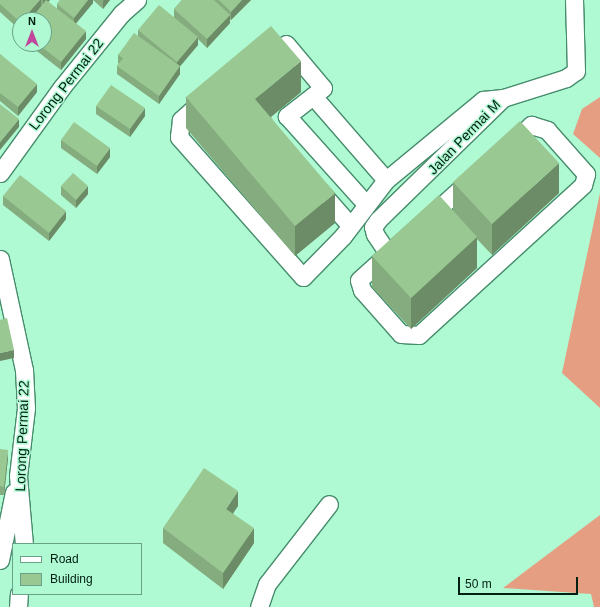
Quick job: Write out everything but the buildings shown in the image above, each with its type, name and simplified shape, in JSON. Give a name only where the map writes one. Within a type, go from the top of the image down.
[{"type":"street","name":"Lorong Permai 22","points":[[0,173],[62,87],[122,13],[137,0]]},
{"type":"street","name":"Jalan Permai M","points":[[387,252],[375,234],[373,227],[378,220],[503,98],[566,78],[576,71],[574,0]]},
{"type":"street","points":[[267,44],[273,39],[282,39],[323,88],[273,128]]},
{"type":"street","points":[[215,90],[181,120],[179,137],[303,277],[343,236],[349,224],[386,180],[483,100],[503,98]]},
{"type":"street","points":[[313,96],[386,180]]},
{"type":"street","points":[[287,116],[366,204]]},
{"type":"street","points":[[531,125],[547,130],[586,174],[584,186],[573,197],[419,335],[400,334],[362,290],[359,280],[387,252],[531,125]]},
{"type":"street","points":[[309,178],[349,224]]},
{"type":"street","name":"Lorong Permai 22","points":[[0,259],[24,370],[26,408],[18,476],[24,543]]},
{"type":"street","points":[[0,560],[18,476]]},
{"type":"street","points":[[259,607],[267,584],[329,504]]},
{"type":"street","points":[[18,607],[19,595]]},
{"type":"shaded area","points":[[600,97],[600,158],[573,134],[582,109]]},
{"type":"shaded area","points":[[600,193],[600,408],[562,373]]},
{"type":"shaded area","points":[[600,515],[600,607],[594,607],[591,594],[503,588]]}]
